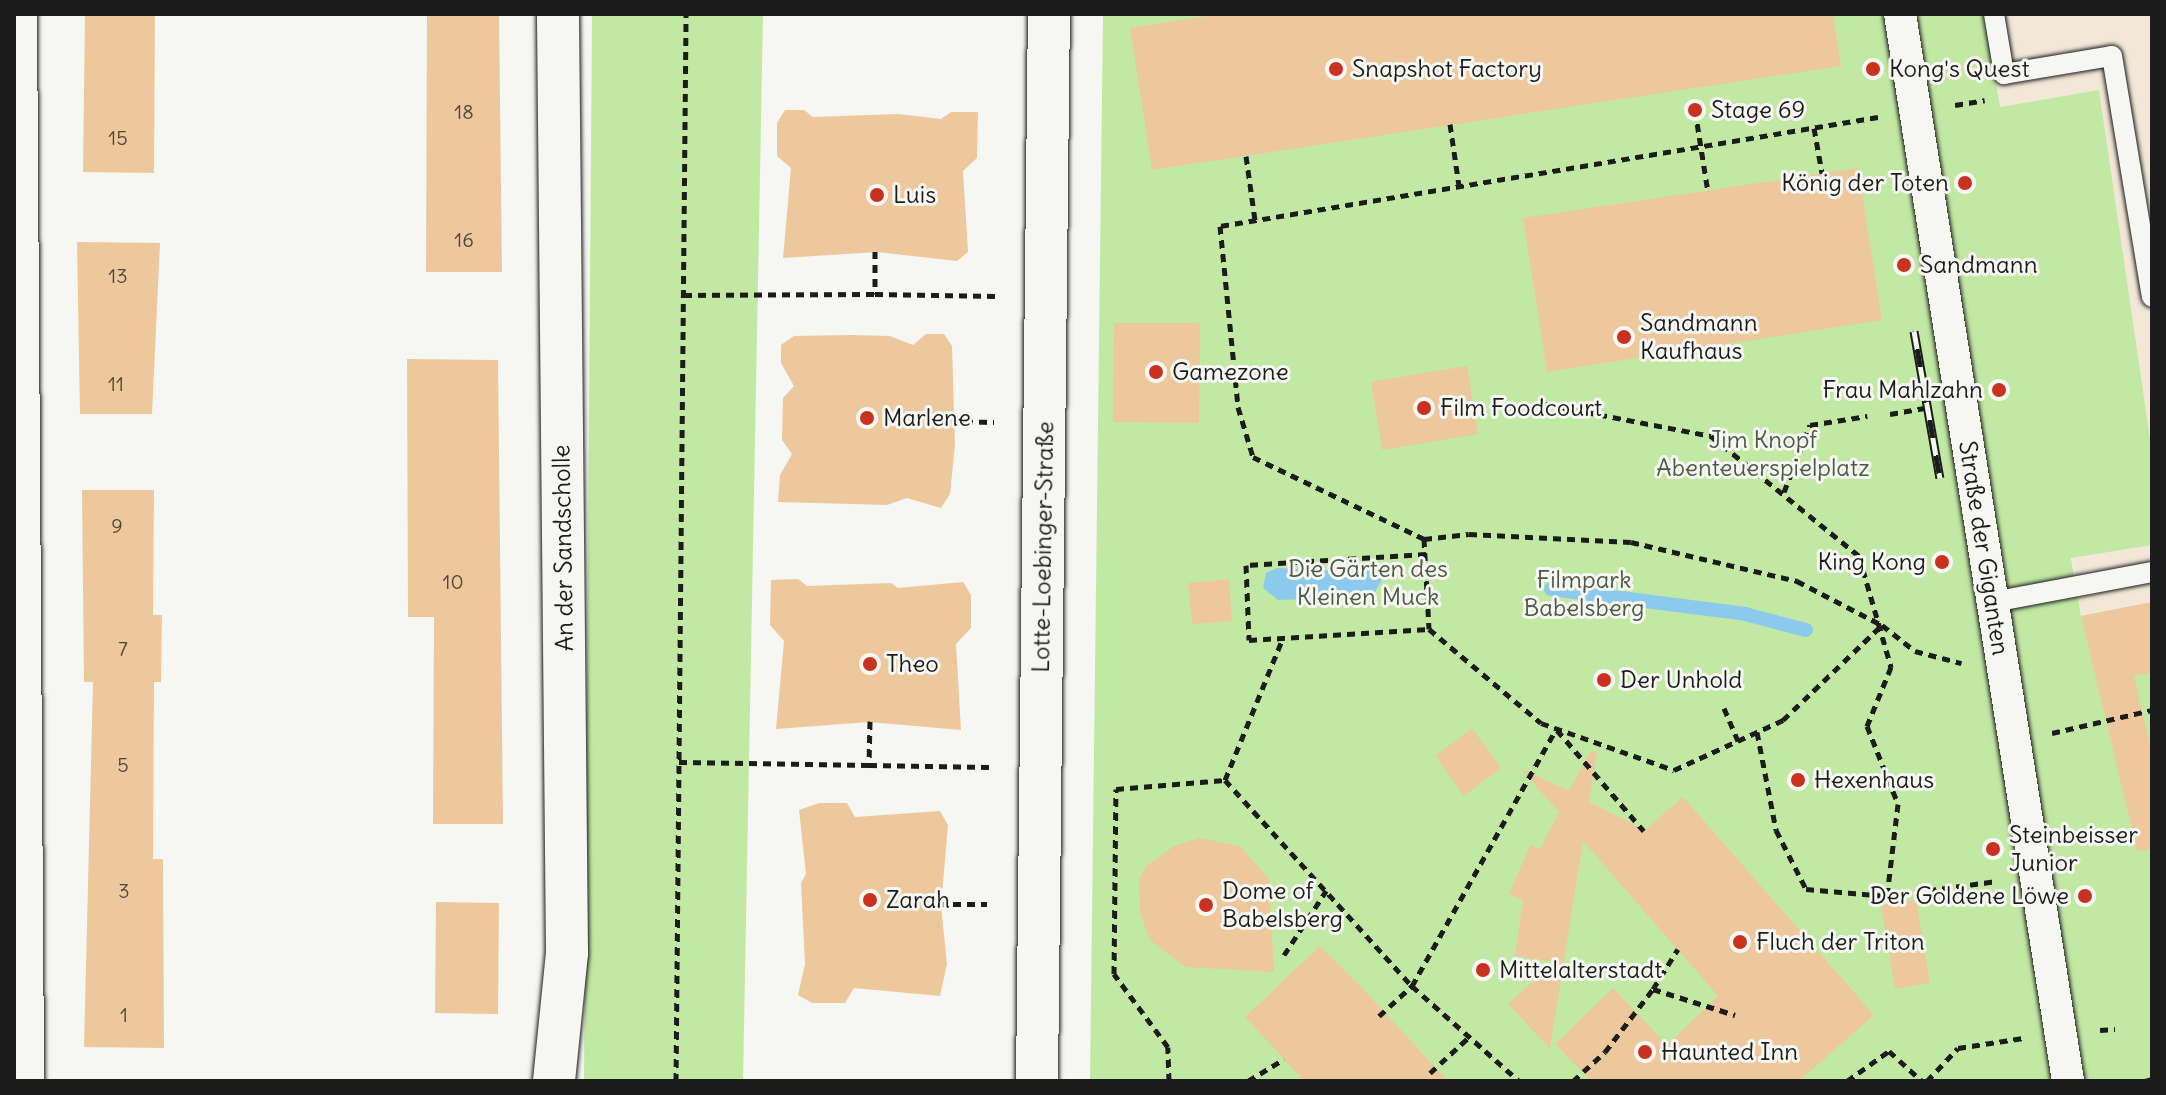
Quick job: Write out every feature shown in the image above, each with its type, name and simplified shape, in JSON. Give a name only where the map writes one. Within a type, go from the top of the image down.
[{"type":"street","points":[[16,14],[23,1081]]},
{"type":"street","name":"An der Sandscholle","points":[[554,1081],[567,953],[558,14]]},
{"type":"street","name":"Lotte-Loebinger-Straße","points":[[1037,1081],[1049,14]]},
{"type":"street","name":"Straße der Giganten","points":[[1900,14],[2068,1081]]},
{"type":"lane","points":[[1994,14],[2004,74],[2112,56],[2152,297]]},
{"type":"lane","points":[[1993,602],[2152,572]]},
{"type":"path","points":[[676,1081],[686,14]]},
{"type":"path","points":[[1695,110],[1708,192]]},
{"type":"path","points":[[1915,111],[1220,226],[1238,407],[1253,457],[1424,539],[1469,534],[1631,542],[1797,581],[1882,625],[1915,651],[2004,673]]},
{"type":"path","points":[[1450,124],[1459,186]]},
{"type":"path","points":[[1814,128],[1822,173]]},
{"type":"path","points":[[1246,156],[1255,220]]},
{"type":"path","points":[[875,251],[875,294]]},
{"type":"path","points":[[684,296],[996,296]]},
{"type":"path","points":[[1544,404],[1711,436],[1784,492],[1859,556],[1891,667],[1867,726],[1898,804],[1887,896]]},
{"type":"path","points":[[1784,492],[1810,425],[1867,416]]},
{"type":"path","points":[[951,421],[994,422]]},
{"type":"path","points":[[1424,539],[1429,629]]},
{"type":"path","points":[[1426,554],[1246,565],[1249,640],[1429,629],[1541,723],[1674,770],[1783,720],[1882,625]]},
{"type":"path","points":[[1225,780],[1283,638]]},
{"type":"path","points":[[1724,708],[1738,741]]},
{"type":"path","points":[[2015,742],[2152,710]]},
{"type":"path","points":[[869,765],[870,721]]},
{"type":"path","points":[[1556,729],[1644,831]]},
{"type":"path","points":[[1379,1016],[1412,986],[1556,729]]},
{"type":"path","points":[[1757,732],[1776,830],[1806,889],[1887,896],[2012,878]]},
{"type":"path","points":[[679,762],[989,767]]},
{"type":"path","points":[[1225,780],[1412,986],[1519,1081]]},
{"type":"path","points":[[1169,1081],[1168,1047],[1114,974],[1116,789],[1225,780]]},
{"type":"path","points":[[1284,955],[1326,891]]},
{"type":"path","points":[[939,904],[987,904]]},
{"type":"path","points":[[1573,1081],[1605,1052],[1653,989],[1678,949]]},
{"type":"path","points":[[1653,989],[1735,1015]]},
{"type":"path","points":[[1847,1081],[1889,1051],[1925,1081],[1958,1048],[2060,1032],[2115,1029]]},
{"type":"path","points":[[1430,1073],[1469,1037]]},
{"type":"path","points":[[1248,1081],[1284,1059]]},
{"type":"path","points":[[2145,1081],[2152,1079]]},
{"type":"shaded area","points":[[1985,14],[2152,14],[2152,602],[2081,616]]},
{"type":"green space","points":[[592,14],[763,14],[743,1081],[584,1081]]},
{"type":"green space","name":"Filmpark Babelsberg","points":[[1103,14],[1985,14],[2000,107],[2099,90],[2152,452],[2152,545],[2071,558],[2081,616],[2152,602],[2152,1081],[1090,1081]]},
{"type":"water","points":[[1365,566],[1382,580],[1372,597],[1278,600],[1263,588],[1266,573],[1277,568],[1355,571]]},
{"type":"building","points":[[85,14],[155,14],[154,173],[83,172]]},
{"type":"building","points":[[427,14],[499,14],[502,272],[426,272]]},
{"type":"building","name":"Snapshot Factory","points":[[1220,14],[1833,14],[1841,66],[1152,170],[1130,28]]},
{"type":"building","name":"Luis","points":[[785,110],[804,110],[813,117],[898,114],[941,119],[951,112],[978,112],[977,158],[963,171],[968,252],[957,261],[877,252],[783,258],[791,168],[777,156],[777,123]]},
{"type":"building","points":[[1858,168],[1882,320],[1547,372],[1523,218]]},
{"type":"building","points":[[77,242],[160,243],[152,414],[80,414]]},
{"type":"building","name":"Gamezone","points":[[1114,323],[1200,323],[1199,423],[1113,422]]},
{"type":"building","name":"Marlene","points":[[926,334],[944,334],[952,346],[955,445],[950,494],[941,508],[907,498],[887,505],[778,502],[780,475],[792,454],[782,440],[783,398],[794,386],[781,363],[781,345],[794,336],[851,335],[890,336],[913,345]]},
{"type":"building","points":[[407,359],[498,360],[503,824],[433,824],[434,617],[408,617]]},
{"type":"building","name":"Film Foodcourt","points":[[1467,366],[1478,434],[1382,450],[1371,382]]},
{"type":"building","points":[[82,490],[154,490],[153,615],[162,615],[161,682],[154,682],[153,859],[163,859],[164,1048],[84,1047],[93,682],[84,682]]},
{"type":"building","name":"Theo","points":[[798,579],[807,586],[891,583],[898,588],[963,582],[971,595],[971,628],[956,644],[961,730],[869,722],[776,729],[784,641],[770,625],[771,580]]},
{"type":"building","points":[[1229,579],[1232,621],[1192,624],[1188,583]]},
{"type":"building","points":[[2152,602],[2152,672],[2134,676],[2152,754],[2152,849],[2137,851],[2081,616]]},
{"type":"building","points":[[1472,728],[1501,768],[1464,796],[1435,756]]},
{"type":"building","points":[[1590,751],[1597,753],[1589,802],[1645,830],[1683,797],[1874,1015],[1799,1081],[1591,1081],[1555,1044],[1613,988],[1667,1045],[1718,996],[1583,841],[1550,1049],[1508,1004],[1554,962],[1515,956],[1523,900],[1509,894],[1530,845],[1540,849],[1559,812],[1520,768],[1569,791]]},
{"type":"building","name":"Zarah","points":[[819,803],[847,803],[855,817],[940,811],[948,825],[941,906],[947,964],[940,996],[854,988],[845,1003],[812,1003],[798,995],[805,964],[801,883],[806,874],[799,810]]},
{"type":"building","name":"Dome of Babelsberg","points":[[1200,838],[1240,846],[1269,879],[1274,972],[1185,967],[1150,940],[1140,913],[1139,880],[1146,866],[1174,846]]},
{"type":"building","points":[[1916,900],[1930,983],[1895,989],[1881,905]]},
{"type":"building","points":[[436,902],[499,903],[498,1014],[435,1013]]},
{"type":"building","points":[[1320,946],[1448,1081],[1304,1081],[1245,1017]]},
{"type":"waterway","points":[[1551,589],[1745,614],[1806,630]]},
{"type":"railway","points":[[1914,331],[1940,478]]},
{"type":"place","name":"Snapshot Factory","points":[[1336,69]]},
{"type":"place","name":"Kong's Quest","points":[[1873,69]]},
{"type":"place","name":"Stage 69","points":[[1695,110]]},
{"type":"place","name":"König der Toten","points":[[1965,183]]},
{"type":"place","name":"Luis","points":[[877,195]]},
{"type":"place","name":"Sandmann","points":[[1904,265]]},
{"type":"place","name":"Sandmann Kaufhaus","points":[[1624,337]]},
{"type":"place","name":"Gamezone","points":[[1156,372]]},
{"type":"place","name":"Frau Mahlzahn","points":[[1999,390]]},
{"type":"place","name":"Film Foodcourt","points":[[1424,408]]},
{"type":"place","name":"Marlene","points":[[867,418]]},
{"type":"place","name":"King Kong","points":[[1942,562]]},
{"type":"place","name":"Theo","points":[[870,664]]},
{"type":"place","name":"Der Unhold","points":[[1604,680]]},
{"type":"place","name":"Hexenhaus","points":[[1798,780]]},
{"type":"place","name":"Steinbeisser Junior","points":[[1993,849]]},
{"type":"place","name":"Der Goldene Löwe","points":[[2085,896]]},
{"type":"place","name":"Zarah","points":[[870,900]]},
{"type":"place","name":"Dome of Babelsberg","points":[[1206,905]]},
{"type":"place","name":"Fluch der Triton","points":[[1740,942]]},
{"type":"place","name":"Mittelalterstadt","points":[[1483,970]]},
{"type":"place","name":"Haunted Inn","points":[[1645,1052]]},
{"type":"park label","name":"Jim Knopf Abenteuerspielplatz","points":[[1763,454]]},
{"type":"park label","name":"Die Gärten des Kleinen Muck","points":[[1368,583]]}]
